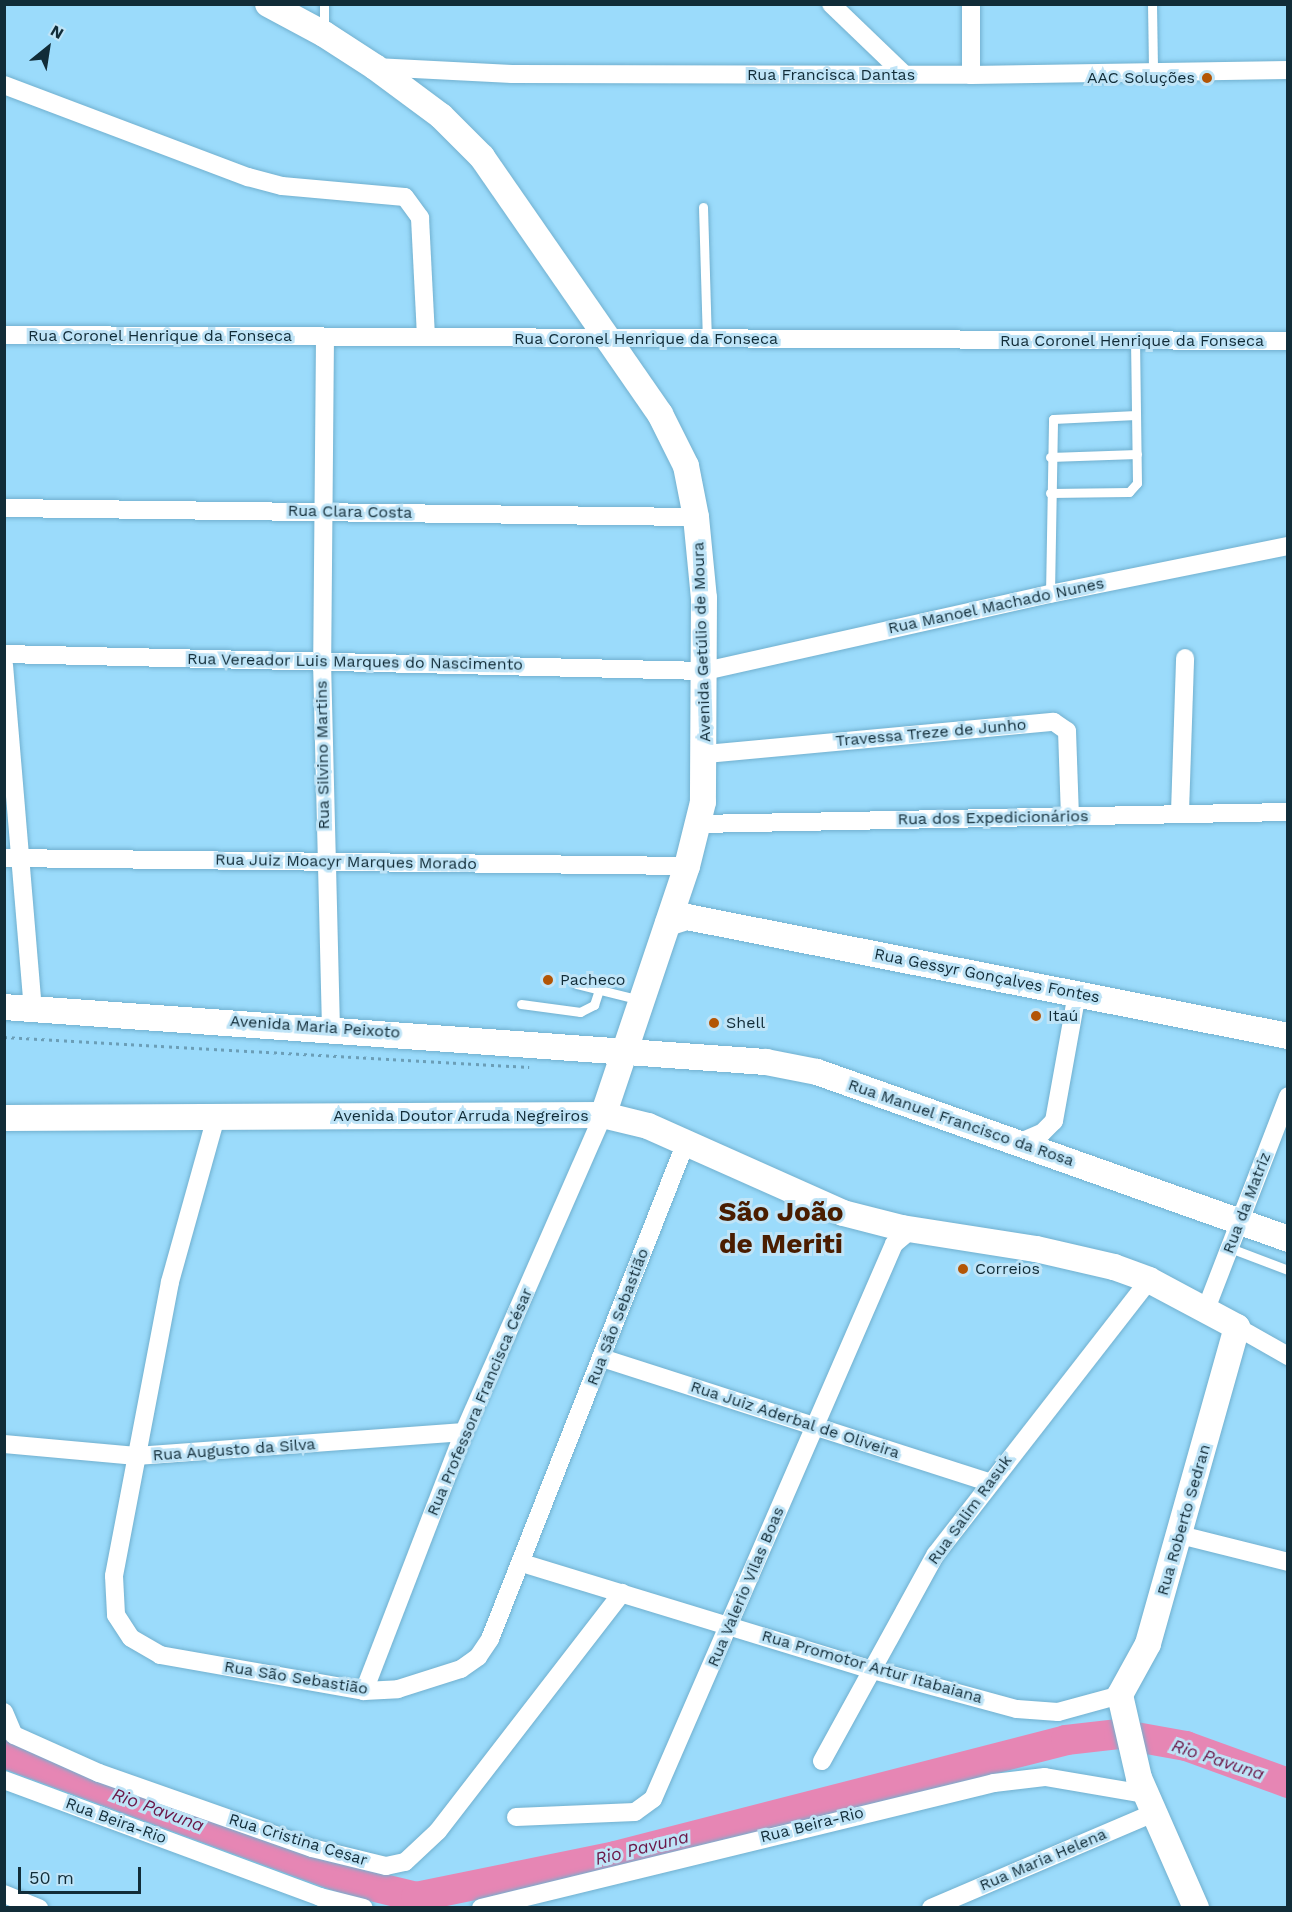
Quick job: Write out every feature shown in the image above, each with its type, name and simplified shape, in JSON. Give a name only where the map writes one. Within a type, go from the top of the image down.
[{"type":"main road","name":"Avenida Getúlio de Moura","points":[[268,4],[324,34],[375,67],[441,116],[482,157],[609,339],[677,445],[686,466],[696,517],[705,671],[706,754],[699,824],[677,914],[640,1000],[603,1115]]},
{"type":"main road","name":"Rua Gessyr Gonçalves Fontes","points":[[677,914],[1287,1036]]},
{"type":"main road","name":"Avenida Maria Peixoto","points":[[4,1006],[625,1049]]},
{"type":"main road","name":"Rua Manuel Francisco da Rosa","points":[[625,1049],[766,1062],[817,1072],[1287,1239]]},
{"type":"main road","name":"Avenida Doutor Arruda Negreiros","points":[[4,1118],[603,1115],[648,1126],[808,1199],[898,1233],[1036,1249],[1114,1267],[1149,1280],[1237,1327]]},
{"type":"main road","name":"Rua Roberto Sedran","points":[[1120,1701],[1148,1644],[1237,1327]]},
{"type":"main road","points":[[1120,1701],[1146,1795],[1196,1908]]},
{"type":"street","points":[[831,4],[904,74]]},
{"type":"street","points":[[971,4],[971,75]]},
{"type":"street","name":"Rua Francisca Dantas","points":[[375,67],[512,74],[971,75],[1153,70],[1287,70]]},
{"type":"street","points":[[4,85],[248,177],[282,186],[405,197],[420,218],[426,337]]},
{"type":"street","name":"Rua Coronel Henrique da Fonseca","points":[[4,336],[1287,341]]},
{"type":"street","name":"Rua Silvino Martins","points":[[325,337],[321,512],[322,661],[325,862],[331,1028]]},
{"type":"street","name":"Rua Clara Costa","points":[[4,508],[696,517]]},
{"type":"street","name":"Rua Manoel Machado Nunes","points":[[705,671],[1050,594],[1287,546]]},
{"type":"street","name":"Rua Vereador Luis Marques do Nascimento","points":[[4,654],[705,671]]},
{"type":"street","points":[[1180,812],[1185,658]]},
{"type":"street","points":[[4,665],[13,858],[33,1009]]},
{"type":"street","name":"Travessa Treze de Junho","points":[[706,754],[1054,722],[1067,731],[1070,817]]},
{"type":"street","name":"Rua dos Expedicionários","points":[[699,824],[1070,817],[1180,812],[1287,812]]},
{"type":"street","name":"Rua Juiz Moacyr Marques Morado","points":[[13,858],[687,866]]},
{"type":"street","points":[[1018,1143],[1042,1134],[1054,1121],[1077,993]]},
{"type":"street","name":"Rua da Matriz","points":[[1206,1309],[1287,1096]]},
{"type":"street","name":"Rua Professora Francisca César","points":[[364,1691],[464,1432],[603,1115]]},
{"type":"street","name":"Rua São Sebastião","points":[[216,1117],[170,1282],[136,1456],[113,1600],[116,1615],[131,1638],[160,1655],[364,1691],[398,1689],[461,1669],[478,1657],[490,1639],[522,1563],[686,1142]]},
{"type":"street","name":"Rua Valerio Vilas Boas","points":[[516,1817],[635,1812],[645,1808],[653,1799],[731,1625],[813,1427],[898,1233]]},
{"type":"street","name":"Rua Salim Rasuk","points":[[822,1761],[873,1671],[914,1588],[989,1482],[1149,1280]]},
{"type":"street","points":[[1237,1327],[1287,1356]]},
{"type":"street","name":"Rua Juiz Aderbal de Oliveira","points":[[602,1358],[989,1482]]},
{"type":"street","name":"Rua Augusto da Silva","points":[[4,1444],[136,1456],[464,1432]]},
{"type":"street","points":[[1180,1534],[1287,1562]]},
{"type":"street","name":"Rua Promotor Artur Itabaiana","points":[[522,1563],[731,1625],[873,1671],[1039,1712],[1058,1712],[1120,1701]]},
{"type":"street","name":"Rua Cristina Cesar","points":[[4,1712],[9,1733],[99,1773],[312,1848],[386,1866],[405,1862],[438,1831],[622,1593]]},
{"type":"street","name":"Rua Beira-Rio","points":[[481,1908],[994,1783],[1045,1777],[1146,1795]]},
{"type":"street","name":"Rua Beira-Rio","points":[[4,1780],[320,1898],[364,1908]]},
{"type":"street","name":"Rua Maria Helena","points":[[931,1908],[1146,1795]]},
{"type":"street","points":[[4,1894],[39,1908]]},
{"type":"lane","points":[[324,4],[324,34]]},
{"type":"lane","points":[[1152,4],[1153,70]]},
{"type":"lane","points":[[703,207],[707,339]]},
{"type":"lane","points":[[1050,493],[1129,492],[1137,483],[1135,340]]},
{"type":"lane","points":[[1050,594],[1050,425],[1059,416],[1136,415]]},
{"type":"lane","points":[[1050,457],[1137,454]]},
{"type":"lane","points":[[576,984],[640,1000]]},
{"type":"lane","points":[[520,1004],[580,1012],[594,1005],[599,990]]},
{"type":"lane","points":[[1230,1248],[1287,1270]]},
{"type":"path","points":[[4,1037],[535,1068]]},
{"type":"waterway","name":"Rio Pavuna","points":[[4,1753],[347,1880],[416,1897],[615,1856],[1066,1740],[1119,1734],[1186,1746],[1288,1783]]},
{"type":"place","name":"AAC Soluções","points":[[1207,78]]},
{"type":"place","name":"Pacheco","points":[[548,980]]},
{"type":"place","name":"Itaú","points":[[1036,1016]]},
{"type":"place","name":"Shell","points":[[714,1023]]},
{"type":"place","name":"Correios","points":[[963,1269]]},
{"type":"district","name":"São João de Meriti","points":[[781,1228]]}]
